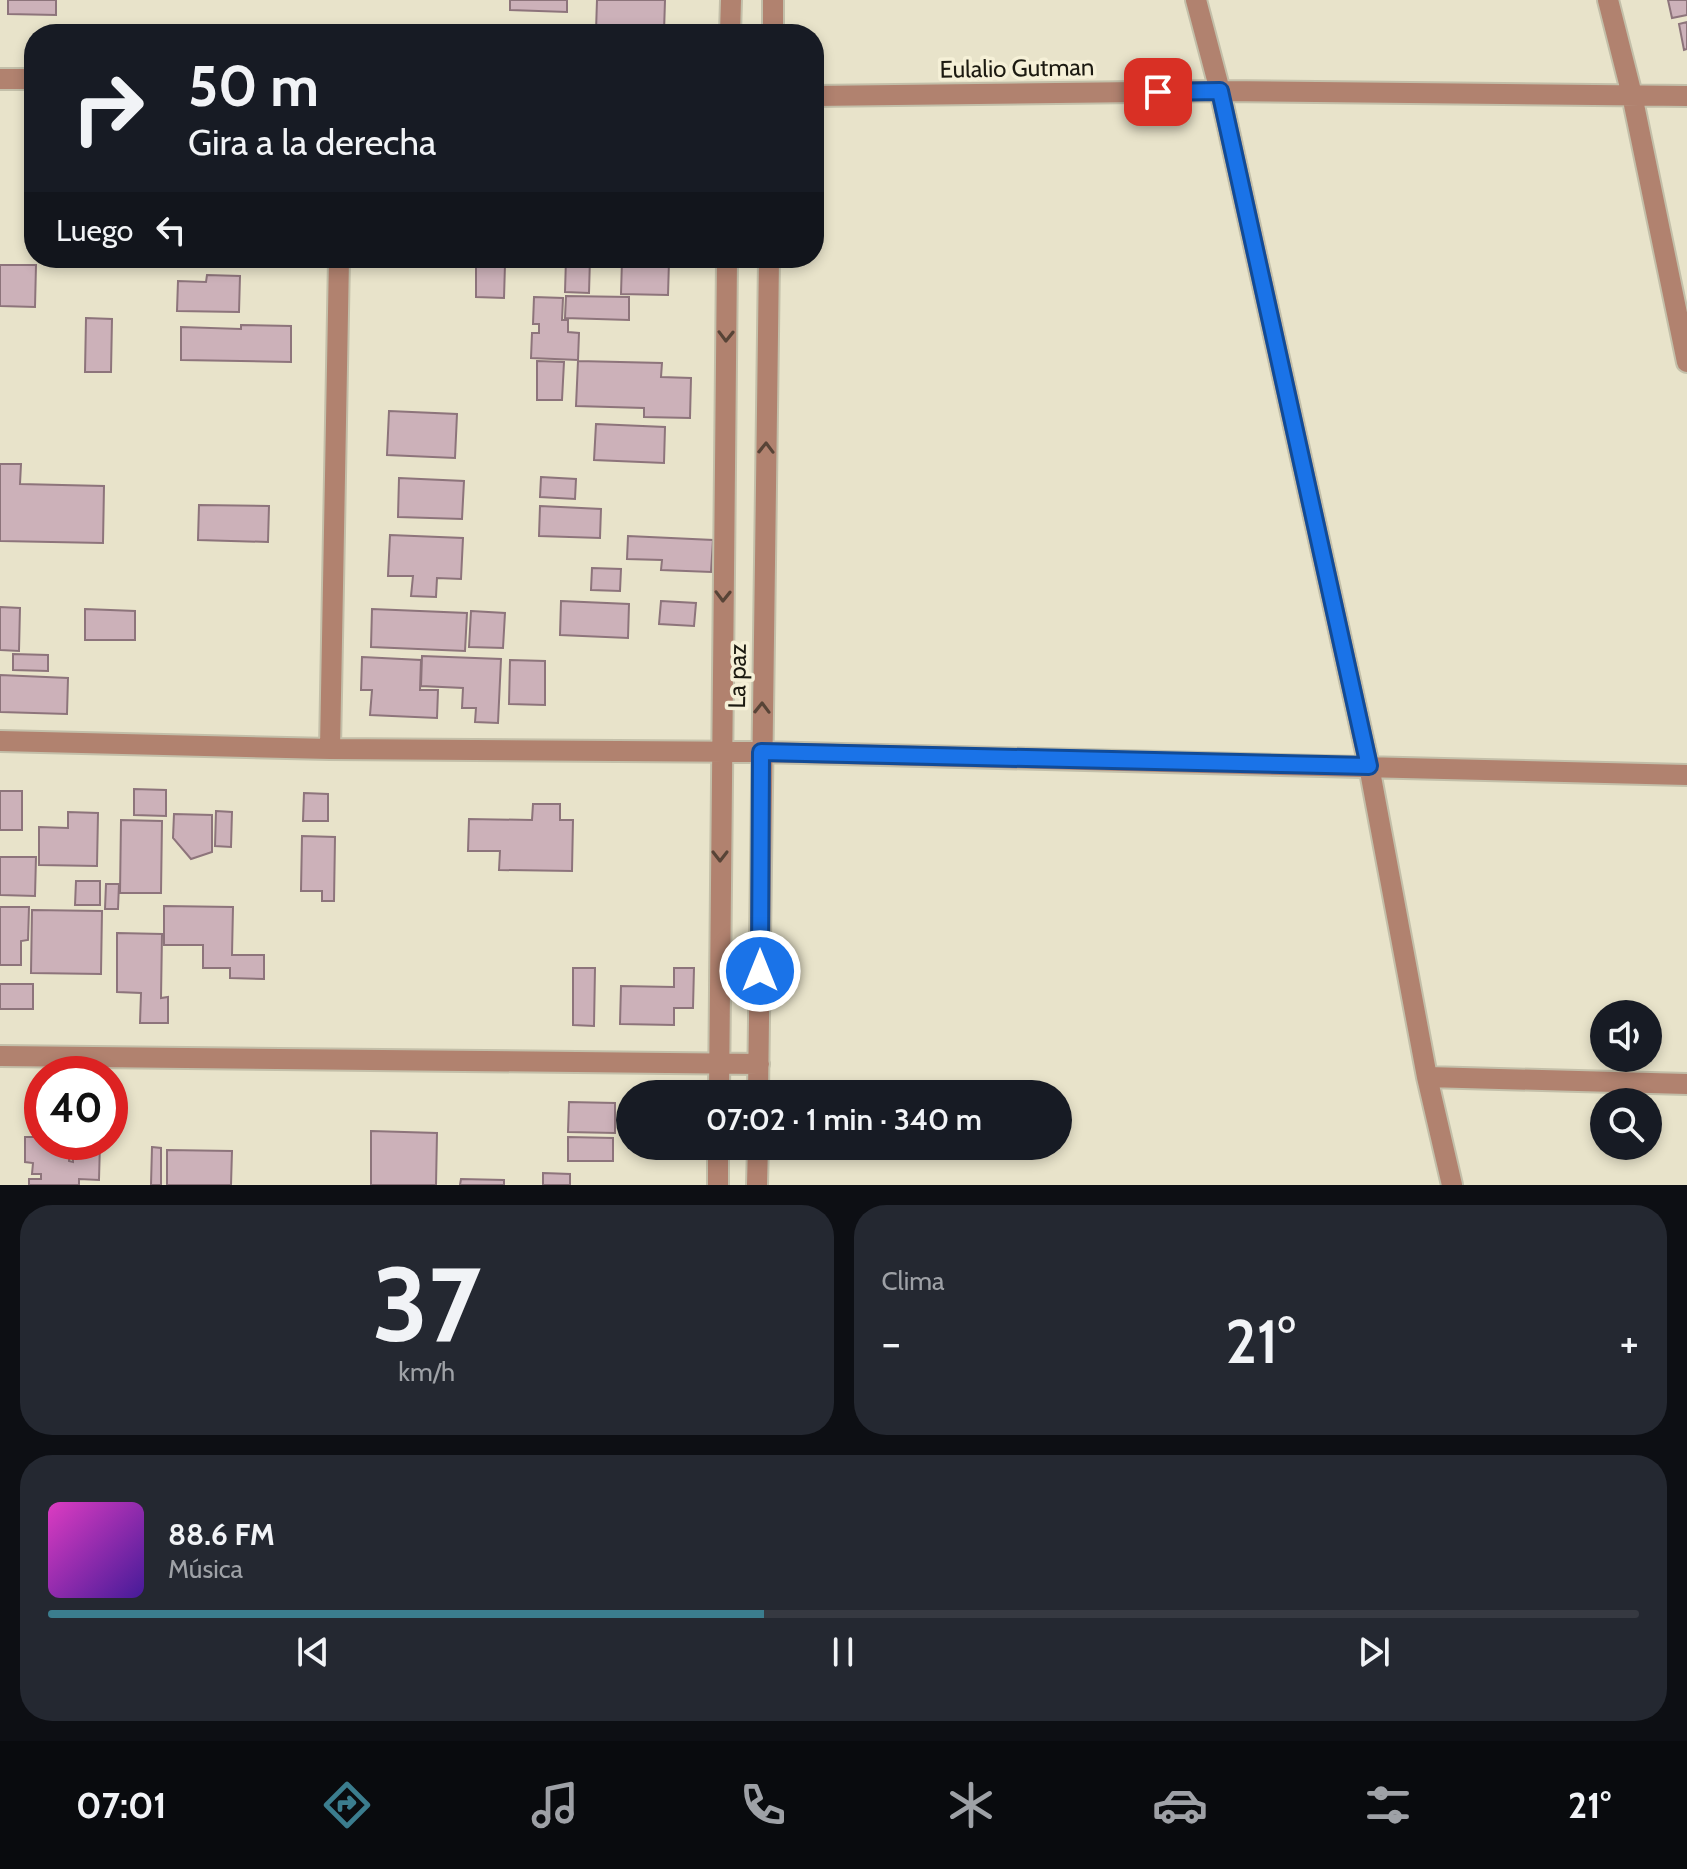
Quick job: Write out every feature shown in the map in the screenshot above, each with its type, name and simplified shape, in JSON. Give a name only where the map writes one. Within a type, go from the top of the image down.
[{"type":"street","points":[[730,24],[731,0]]},
{"type":"street","points":[[773,0],[773,24]]},
{"type":"street","points":[[1196,0],[1220,91],[1369,766],[1427,1077],[1452,1185]]},
{"type":"street","points":[[1608,0],[1632,95],[1687,362]]},
{"type":"street","points":[[0,79],[24,79]]},
{"type":"street","name":"Eulalio Gutman","points":[[824,96],[1220,91],[1687,96]]},
{"type":"street","points":[[330,749],[339,268]]},
{"type":"street","name":"La paz","points":[[719,1080],[727,268]]},
{"type":"street","name":"La paz","points":[[758,1080],[769,268]]},
{"type":"street","points":[[0,741],[330,749],[761,752],[1687,775]]},
{"type":"street","points":[[0,1056],[759,1064]]},
{"type":"street","points":[[1427,1077],[1687,1084]]},
{"type":"street","points":[[718,1160],[718,1185]]},
{"type":"street","points":[[757,1185],[758,1160]]},
{"type":"building","points":[[8,0],[56,0],[56,15],[8,14]]},
{"type":"building","points":[[510,0],[567,0],[567,12],[510,10]]},
{"type":"building","points":[[597,0],[665,0],[664,24],[596,24]]},
{"type":"building","points":[[1668,0],[1687,0],[1687,15],[1672,18]]},
{"type":"building","points":[[1687,22],[1687,49],[1684,50],[1679,24]]},
{"type":"building","points":[[0,265],[36,268],[35,307],[0,306]]},
{"type":"building","points":[[476,268],[505,268],[504,298],[476,297]]},
{"type":"building","points":[[566,268],[590,268],[589,293],[565,292]]},
{"type":"building","points":[[622,268],[669,268],[668,295],[621,294]]},
{"type":"building","points":[[207,275],[240,276],[239,312],[177,311],[178,281],[206,282]]},
{"type":"building","points":[[566,296],[629,297],[629,320],[565,318]]},
{"type":"building","points":[[534,297],[563,298],[562,320],[568,320],[568,332],[579,333],[578,360],[531,358],[532,333],[539,333],[539,324],[533,324]]},
{"type":"building","points":[[86,318],[112,319],[111,372],[85,372]]},
{"type":"building","points":[[241,325],[291,326],[291,362],[181,360],[181,327],[241,329]]},
{"type":"building","points":[[537,361],[564,362],[562,400],[537,400]]},
{"type":"building","points":[[578,361],[662,363],[661,377],[691,378],[690,418],[644,417],[644,408],[576,406]]},
{"type":"building","points":[[389,411],[457,414],[455,458],[387,455]]},
{"type":"building","points":[[596,424],[665,427],[664,463],[594,460]]},
{"type":"building","points":[[0,464],[21,464],[20,484],[104,486],[103,543],[0,541]]},
{"type":"building","points":[[541,477],[576,479],[575,499],[540,497]]},
{"type":"building","points":[[399,478],[464,481],[462,519],[398,517]]},
{"type":"building","points":[[199,505],[269,506],[268,542],[198,540]]},
{"type":"building","points":[[540,506],[601,509],[600,538],[539,536]]},
{"type":"building","points":[[390,535],[463,538],[461,579],[437,578],[436,597],[411,596],[413,576],[388,576]]},
{"type":"building","points":[[628,536],[713,540],[711,572],[661,570],[662,560],[627,559]]},
{"type":"building","points":[[592,568],[621,569],[620,591],[591,590]]},
{"type":"building","points":[[561,601],[629,604],[628,638],[560,635]]},
{"type":"building","points":[[661,601],[696,603],[694,626],[659,624]]},
{"type":"building","points":[[0,607],[20,608],[19,651],[0,650]]},
{"type":"building","points":[[85,609],[135,611],[135,640],[85,640]]},
{"type":"building","points":[[372,609],[467,613],[465,651],[371,647]]},
{"type":"building","points":[[471,611],[505,613],[503,648],[469,647]]},
{"type":"building","points":[[13,654],[48,655],[48,671],[13,670]]},
{"type":"building","points":[[422,656],[501,659],[498,723],[475,722],[476,708],[462,708],[463,688],[421,686]]},
{"type":"building","points":[[362,657],[421,660],[420,690],[438,690],[437,718],[370,715],[372,690],[361,690]]},
{"type":"building","points":[[510,660],[545,661],[545,705],[509,704]]},
{"type":"building","points":[[0,675],[68,678],[67,714],[0,712]]},
{"type":"building","points":[[134,789],[166,790],[166,816],[134,815]]},
{"type":"building","points":[[0,791],[22,791],[22,830],[0,830]]},
{"type":"building","points":[[304,793],[328,794],[328,821],[303,821]]},
{"type":"building","points":[[533,804],[560,804],[560,820],[573,820],[572,871],[499,870],[500,851],[468,851],[469,819],[532,820]]},
{"type":"building","points":[[216,811],[232,812],[231,847],[215,846]]},
{"type":"building","points":[[68,812],[98,813],[97,866],[39,865],[39,827],[68,828]]},
{"type":"building","points":[[174,814],[212,815],[212,852],[191,859],[173,838]]},
{"type":"building","points":[[121,820],[162,821],[161,893],[120,893]]},
{"type":"building","points":[[302,836],[335,837],[334,901],[322,901],[322,891],[301,891]]},
{"type":"building","points":[[0,857],[36,857],[35,896],[0,895]]},
{"type":"building","points":[[76,881],[100,881],[100,905],[75,905]]},
{"type":"building","points":[[106,884],[119,884],[118,909],[105,909]]},
{"type":"building","points":[[164,906],[233,907],[232,955],[264,955],[264,979],[230,978],[230,968],[203,968],[203,945],[164,945]]},
{"type":"building","points":[[0,907],[29,907],[28,940],[21,941],[21,965],[0,965]]},
{"type":"building","points":[[32,910],[102,911],[101,974],[31,973]]},
{"type":"building","points":[[117,933],[162,934],[161,998],[168,997],[168,1023],[140,1023],[141,993],[117,992]]},
{"type":"building","points":[[573,968],[595,968],[594,1026],[573,1025]]},
{"type":"building","points":[[674,968],[694,968],[693,1008],[674,1008],[674,1025],[620,1024],[621,986],[674,987]]},
{"type":"building","points":[[0,984],[33,984],[33,1009],[0,1009]]},
{"type":"building","points":[[569,1102],[615,1103],[615,1133],[568,1132]]},
{"type":"building","points":[[371,1131],[437,1133],[436,1185],[371,1185]]},
{"type":"building","points":[[568,1137],[613,1138],[613,1161],[568,1161]]},
{"type":"building","points":[[152,1147],[161,1148],[161,1185],[151,1185]]},
{"type":"building","points":[[167,1150],[232,1151],[231,1185],[167,1185]]},
{"type":"building","points":[[100,1160],[99,1180],[79,1179],[79,1185],[29,1185],[29,1179],[41,1179],[41,1174],[32,1174],[33,1163],[25,1162]]},
{"type":"building","points":[[543,1173],[570,1174],[570,1185],[543,1185]]},
{"type":"building","points":[[461,1179],[504,1180],[504,1185],[460,1185]]},
{"type":"route","points":[[760,971],[761,752],[1369,766],[1220,91],[1158,92]]}]
